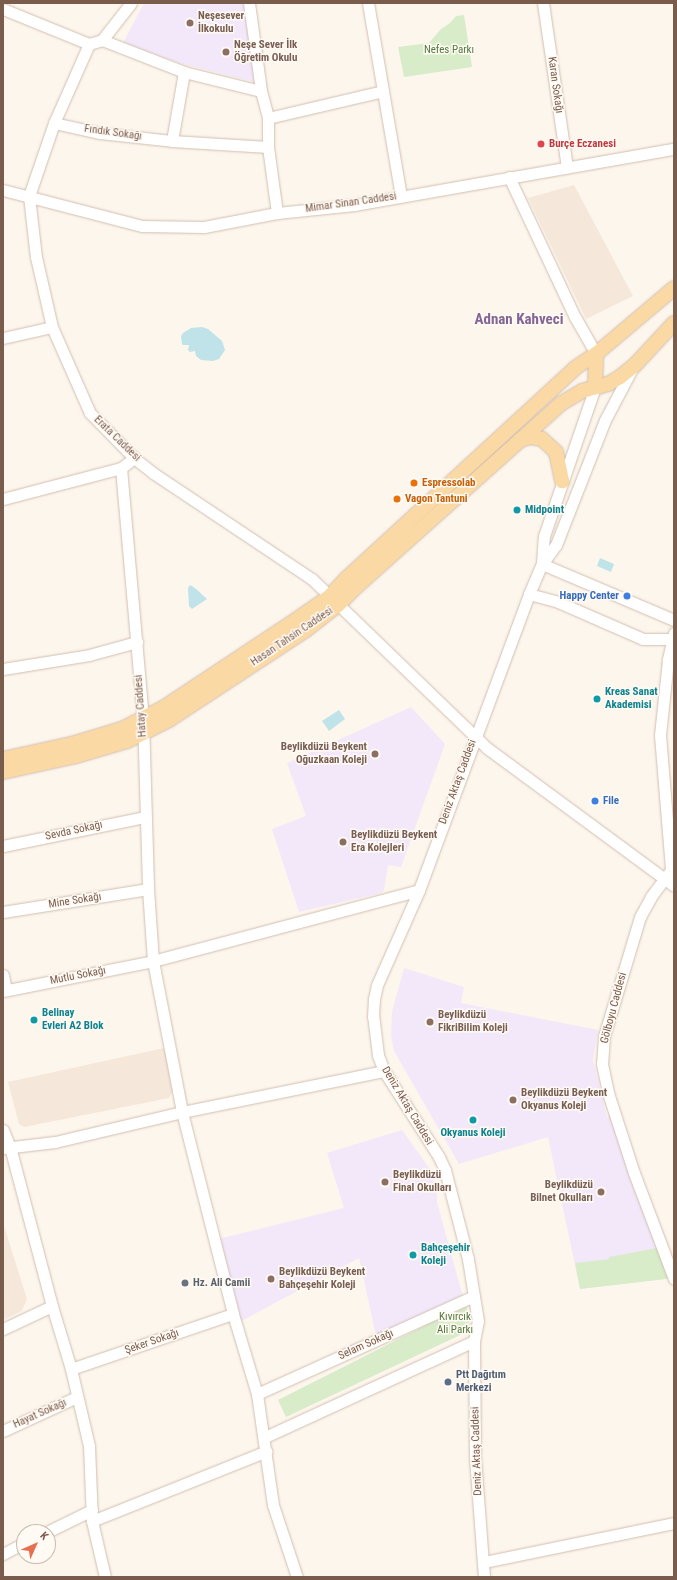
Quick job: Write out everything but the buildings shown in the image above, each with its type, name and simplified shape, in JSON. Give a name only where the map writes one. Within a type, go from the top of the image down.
[{"type":"main road","points":[[334,601],[352,572],[575,368],[596,354],[674,288]]},
{"type":"main road","name":"Hasan Tahsin Caddesi","points":[[3,759],[72,744],[122,729],[163,708],[356,587],[562,403],[582,391],[608,384],[620,378],[635,365],[674,323]]},
{"type":"main road","points":[[595,387],[596,354]]},
{"type":"main road","points":[[520,440],[530,437],[542,439],[556,452],[562,481]]},
{"type":"main road","name":"Hasan Tahsin Caddesi","points":[[3,772],[76,756],[127,741],[169,720],[306,630],[334,601]]},
{"type":"street","points":[[3,9],[90,44],[102,40],[131,3]]},
{"type":"street","points":[[249,3],[261,91],[268,118],[268,147],[277,213]]},
{"type":"street","points":[[368,3],[401,196]]},
{"type":"street","name":"Karan Sokağı","points":[[543,3],[567,167]]},
{"type":"street","points":[[102,40],[184,72],[261,91]]},
{"type":"street","points":[[29,196],[54,123],[90,44]]},
{"type":"street","points":[[172,141],[184,72]]},
{"type":"street","points":[[268,118],[383,91]]},
{"type":"street","name":"Fındık Sokağı","points":[[54,123],[100,133],[172,141],[268,147]]},
{"type":"street","name":"Mimar Sinan Caddesi","points":[[3,190],[142,226],[204,226],[277,213],[355,205],[509,176],[674,149]]},
{"type":"street","points":[[509,176],[575,317],[596,354]]},
{"type":"street","name":"Erata Caddesi","points":[[29,196],[36,257],[52,327],[90,413],[134,458],[152,473],[312,579],[487,748],[674,886]]},
{"type":"street","points":[[3,338],[52,327]]},
{"type":"street","points":[[542,564],[556,545],[605,420],[635,365]]},
{"type":"street","points":[[542,564],[544,536],[595,387]]},
{"type":"street","points":[[3,499],[121,468],[134,458]]},
{"type":"street","name":"Hatay Caddesi","points":[[121,468],[143,718],[144,817],[154,961],[182,1112],[233,1314],[257,1394],[267,1451],[273,1505],[297,1577]]},
{"type":"street","points":[[542,564],[674,620]]},
{"type":"street","name":"Deniz Aktaş Caddesi","points":[[484,1577],[475,1456],[474,1341],[478,1321],[468,1259],[445,1170],[439,1157],[384,1071],[378,1055],[375,1042],[374,999],[377,985],[419,890],[475,735],[542,564]]},
{"type":"street","points":[[529,594],[558,602],[643,639],[674,637]]},
{"type":"street","name":"Gölboyu Caddesi","points":[[674,637],[668,660],[660,735],[671,870],[651,897],[640,918],[604,1036],[602,1064],[608,1094],[634,1173],[674,1279]]},
{"type":"street","points":[[3,669],[89,655],[136,642]]},
{"type":"street","name":"Sevda Sokağı","points":[[3,846],[144,817]]},
{"type":"street","name":"Mine Sokağı","points":[[3,912],[148,889]]},
{"type":"street","name":"Mutlu Sokağı","points":[[5,991],[154,961],[419,890]]},
{"type":"street","points":[[3,975],[5,991]]},
{"type":"street","points":[[7,1147],[55,1142],[182,1112],[384,1071]]},
{"type":"street","points":[[3,1130],[71,1369],[89,1446],[92,1515],[105,1577]]},
{"type":"street","name":"Selam Sokağı","points":[[257,1394],[474,1296]]},
{"type":"street","points":[[3,1329],[52,1306]]},
{"type":"street","name":"Şeker Sokağı","points":[[71,1369],[233,1314]]},
{"type":"street","points":[[264,1437],[474,1341]]},
{"type":"street","name":"Hayat Sokağı","points":[[3,1431],[77,1397]]},
{"type":"street","points":[[56,1529],[267,1451]]},
{"type":"street","points":[[484,1562],[674,1523]]},
{"type":"street","points":[[3,1554],[16,1547]]},
{"type":"shaded area","name":"Neşesever İlkokulu","points":[[144,3],[244,3],[255,82],[179,63],[123,43]]},
{"type":"shaded area","points":[[574,185],[633,296],[586,319],[528,198]]},
{"type":"shaded area","points":[[411,707],[445,744],[401,867],[388,865],[384,890],[381,893],[299,912],[272,829],[306,816],[287,763]]},
{"type":"shaded area","points":[[404,968],[464,987],[461,1003],[598,1030],[593,1060],[607,1117],[615,1114],[674,1278],[580,1289],[548,1137],[459,1164],[394,1051],[391,1036],[392,1012]]},
{"type":"shaded area","points":[[164,1048],[174,1089],[169,1098],[24,1127],[19,1124],[8,1082]]},
{"type":"shaded area","name":"Beylikdüzü Beykent Bahçeşehir Koleji","points":[[402,1130],[429,1168],[437,1188],[437,1202],[464,1301],[377,1340],[359,1258],[236,1324],[214,1240],[344,1208],[327,1153]]},
{"type":"shaded area","points":[[3,1223],[27,1299],[22,1311],[3,1320]]},
{"type":"green space","name":"Nefes Parkı","points":[[464,15],[472,67],[404,77],[398,47],[429,43],[441,29],[450,23],[456,16]]},
{"type":"green space","points":[[662,1247],[674,1278],[580,1289],[575,1263],[609,1259],[609,1257]]},
{"type":"green space","name":"Kıvırcık Ali Parkı","points":[[466,1305],[471,1330],[286,1417],[278,1400]]},
{"type":"water","points":[[202,327],[208,329],[222,341],[225,350],[219,359],[213,361],[201,360],[196,356],[195,351],[190,352],[188,350],[189,345],[182,344],[181,336],[183,333],[191,328]]},
{"type":"water","points":[[600,558],[614,564],[611,572],[597,566]]},
{"type":"water","points":[[190,585],[207,599],[192,609],[189,606],[188,588]]},
{"type":"water","points":[[339,710],[345,719],[329,731],[322,721]]},
{"type":"place","name":"Neşesever İlkokulu","points":[[190,23]]},
{"type":"place","name":"Neşe Sever İlk Öğretim Okulu","points":[[226,52]]},
{"type":"place","name":"Burçe Eczanesi","points":[[541,144]]},
{"type":"place","name":"Espressolab","points":[[414,483]]},
{"type":"place","name":"Vagon Tantuni","points":[[397,499]]},
{"type":"place","name":"Midpoint","points":[[517,510]]},
{"type":"place","name":"Happy Center","points":[[627,596]]},
{"type":"place","name":"Kreas Sanat Akademisi","points":[[597,699]]},
{"type":"place","name":"Beylikdüzü Beykent Oğuzkaan Koleji","points":[[375,754]]},
{"type":"place","name":"File","points":[[595,801]]},
{"type":"place","name":"Beylikdüzü Beykent Era Kolejleri","points":[[343,842]]},
{"type":"place","name":"Belinay Evleri A2 Blok","points":[[34,1020]]},
{"type":"place","name":"Beylikdüzü FikriBilim Koleji","points":[[430,1022]]},
{"type":"place","name":"Beylikdüzü Beykent Okyanus Koleji","points":[[513,1100]]},
{"type":"place","name":"Okyanus Koleji","points":[[473,1120]]},
{"type":"place","name":"Beylikdüzü Final Okulları","points":[[385,1182]]},
{"type":"place","name":"Beylikdüzü Bilnet Okulları","points":[[601,1192]]},
{"type":"place","name":"Bahçeşehir Koleji","points":[[413,1255]]},
{"type":"place","name":"Beylikdüzü Beykent Bahçeşehir Koleji","points":[[271,1279]]},
{"type":"place","name":"Hz. Ali Camii","points":[[185,1283]]},
{"type":"place","name":"Ptt Dağıtım Merkezi","points":[[448,1382]]},
{"type":"district","name":"Adnan Kahveci","points":[[519,320]]}]
